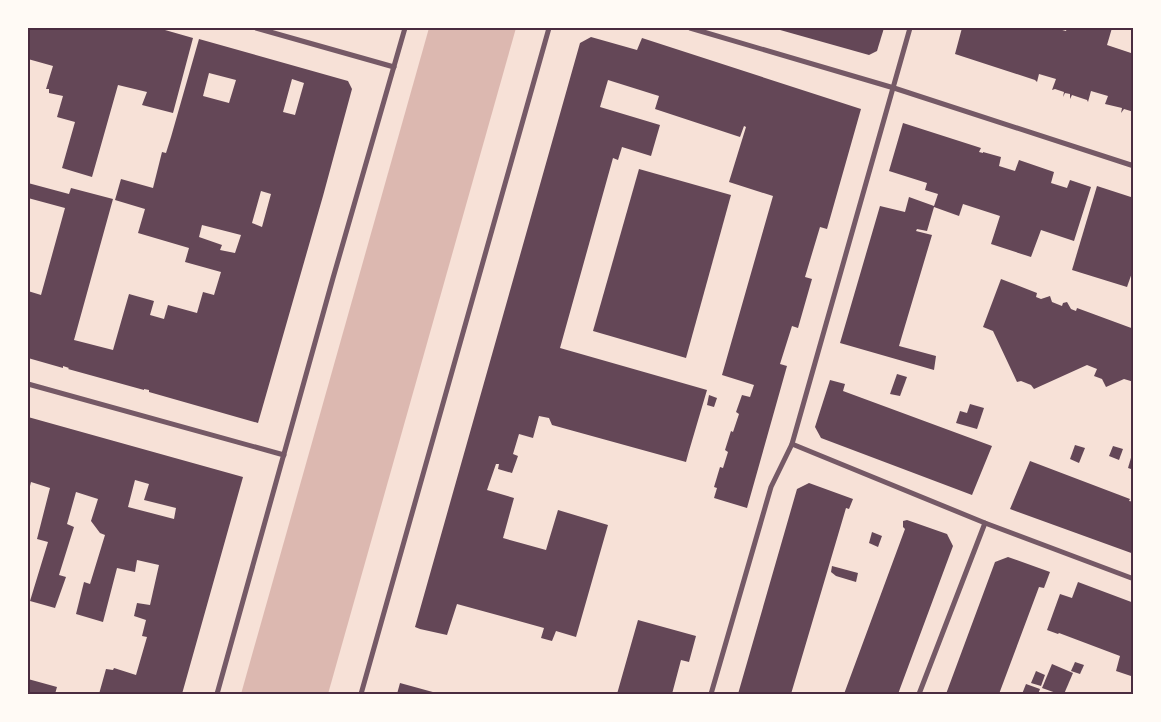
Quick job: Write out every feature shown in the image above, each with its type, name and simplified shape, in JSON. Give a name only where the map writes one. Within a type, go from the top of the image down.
[{"type":"street","points":[[256,28],[394,67]]},
{"type":"street","points":[[216,694],[405,28]]},
{"type":"street","points":[[361,694],[549,28]]},
{"type":"street","points":[[690,28],[894,88],[1134,166]]},
{"type":"street","points":[[711,694],[771,487],[792,444],[910,28]]},
{"type":"street","points":[[28,384],[284,455]]},
{"type":"street","points":[[792,444],[985,523],[1134,579]]},
{"type":"street","points":[[920,694],[985,523]]},
{"type":"shaded area","points":[[429,28],[516,28],[328,694],[241,694]]},
{"type":"building","points":[[28,28],[158,28],[193,38],[173,113],[142,105],[147,92],[118,85],[92,177],[62,168],[75,122],[57,117],[63,96],[49,93],[49,89],[46,89],[53,66],[28,59]]},
{"type":"building","points":[[773,28],[884,28],[877,51],[869,55]]},
{"type":"building","points":[[962,28],[1055,28],[1066,31],[1067,28],[1112,28],[1107,45],[1134,54],[1134,112],[1124,109],[1121,113],[1122,108],[1105,104],[1108,96],[1091,91],[1088,102],[1072,95],[1070,99],[1070,94],[1065,93],[1063,97],[1064,92],[1052,90],[1056,79],[1039,74],[1037,82],[955,54]]},
{"type":"building","points":[[591,37],[637,50],[642,38],[861,109],[827,229],[820,227],[805,277],[812,279],[798,328],[792,326],[780,364],[787,366],[747,508],[714,498],[717,488],[714,487],[720,467],[723,468],[728,452],[725,450],[739,414],[736,412],[742,395],[750,397],[754,385],[722,375],[773,196],[729,182],[746,127],[744,126],[740,137],[655,109],[659,96],[608,80],[600,107],[660,125],[651,156],[622,147],[618,160],[613,158],[560,348],[707,390],[686,462],[552,425],[549,418],[539,416],[533,438],[519,434],[513,454],[518,456],[512,473],[498,469],[499,464],[496,464],[487,490],[514,498],[503,538],[546,550],[558,510],[608,525],[576,637],[556,631],[552,641],[541,638],[544,628],[457,604],[447,635],[420,629],[415,627],[580,43]]},
{"type":"building","points":[[199,39],[348,81],[352,89],[258,423],[149,392],[149,390],[28,358],[28,291],[41,295],[65,208],[28,198],[28,183],[69,194],[71,188],[113,199],[74,340],[113,350],[129,294],[154,301],[150,315],[164,319],[168,305],[197,313],[203,292],[214,295],[221,272],[185,262],[189,248],[138,233],[145,209],[115,200],[121,179],[153,188],[162,152],[166,153]],"holes":[[[209,73],[236,80],[229,103],[203,96]],[[292,79],[304,83],[295,115],[283,112]],[[261,191],[271,194],[262,227],[252,223]],[[202,225],[241,235],[235,253],[220,250],[222,245],[199,237]]]},
{"type":"building","points":[[903,123],[981,148],[979,152],[1001,157],[999,166],[1015,171],[1019,160],[1054,172],[1051,183],[1067,188],[1070,180],[1091,187],[1074,241],[1041,230],[1031,257],[991,244],[1000,216],[963,204],[959,216],[934,207],[927,231],[917,229],[916,231],[932,235],[899,346],[936,356],[934,370],[840,343],[880,206],[905,212],[909,197],[934,206],[938,194],[925,190],[927,183],[889,171]]},
{"type":"building","points":[[639,169],[731,195],[686,358],[593,331]]},
{"type":"building","points":[[1097,186],[1134,198],[1134,267],[1127,287],[1072,270]]},
{"type":"building","points":[[1001,279],[1037,293],[1036,297],[1041,299],[1050,296],[1052,302],[1062,306],[1063,303],[1067,302],[1071,309],[1076,311],[1077,308],[1134,329],[1134,382],[1124,379],[1106,387],[1102,379],[1094,376],[1097,369],[1087,365],[1034,389],[1031,385],[1021,381],[1017,382],[993,331],[983,327]]},
{"type":"building","points":[[897,374],[907,377],[900,396],[890,394]]},
{"type":"building","points":[[830,380],[845,384],[843,391],[992,446],[972,495],[821,438],[815,427]]},
{"type":"building","points":[[709,395],[717,398],[714,407],[707,405]]},
{"type":"building","points":[[970,404],[984,408],[977,429],[956,423],[960,411],[967,413]]},
{"type":"building","points":[[28,417],[243,477],[182,694],[99,694],[106,669],[113,670],[114,668],[136,675],[147,637],[142,636],[146,620],[134,616],[137,603],[150,605],[159,565],[137,560],[135,572],[117,568],[103,622],[76,614],[84,582],[90,584],[105,535],[100,533],[91,521],[98,499],[76,492],[67,524],[74,527],[59,575],[66,577],[55,608],[30,601],[48,542],[37,539],[50,488],[31,482],[28,494]],"holes":[[[135,480],[149,484],[144,500],[176,508],[174,519],[128,507]]]},
{"type":"building","points":[[1075,445],[1085,448],[1079,463],[1070,459]]},
{"type":"building","points":[[1113,446],[1123,449],[1119,460],[1109,456]]},
{"type":"building","points":[[1134,451],[1134,470],[1128,468]]},
{"type":"building","points":[[1030,461],[1134,502],[1134,554],[1010,509]]},
{"type":"building","points":[[809,483],[853,499],[849,509],[846,508],[791,694],[738,694],[797,489]]},
{"type":"building","points":[[907,520],[947,534],[953,546],[898,694],[844,694],[905,529],[903,521]]},
{"type":"building","points":[[872,532],[882,536],[878,547],[869,543]]},
{"type":"building","points":[[1008,557],[1050,572],[1044,588],[1039,587],[999,694],[946,694],[995,562]]},
{"type":"building","points":[[832,566],[858,573],[856,582],[836,576],[831,572]]},
{"type":"building","points":[[1078,582],[1134,603],[1134,677],[1116,671],[1120,656],[1047,630],[1060,594],[1072,598]]},
{"type":"building","points":[[638,620],[696,636],[689,662],[681,660],[672,694],[617,694]]},
{"type":"building","points":[[1075,662],[1084,665],[1080,674],[1071,671]]},
{"type":"building","points":[[1052,664],[1073,673],[1064,694],[1042,688]]},
{"type":"building","points":[[1036,671],[1045,675],[1041,686],[1031,683]]},
{"type":"building","points":[[28,679],[57,687],[55,694],[28,694]]},
{"type":"building","points":[[400,683],[440,694],[397,694]]},
{"type":"building","points":[[1026,684],[1040,689],[1038,694],[1022,694]]}]
